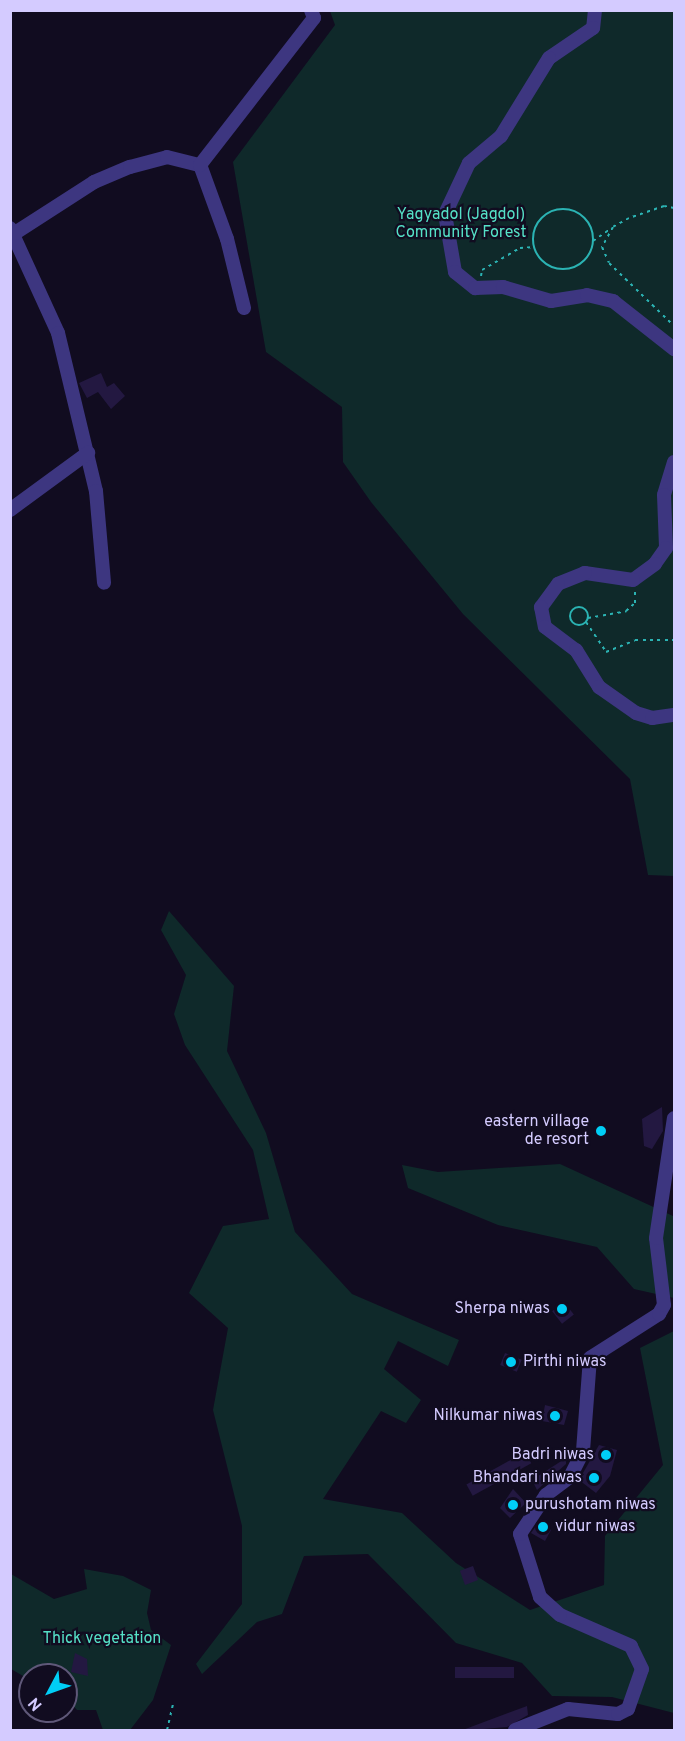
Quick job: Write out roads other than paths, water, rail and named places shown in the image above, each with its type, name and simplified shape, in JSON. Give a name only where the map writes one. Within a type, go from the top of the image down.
[{"type":"street","points":[[200,165],[314,18],[312,10]]},
{"type":"street","points":[[595,10],[593,28],[549,58],[501,136],[469,163],[445,214],[455,272],[468,282],[551,301],[587,295],[613,301],[675,350]]},
{"type":"street","points":[[104,583],[99,509],[58,333],[13,231],[94,182],[130,167],[167,157],[200,165]]},
{"type":"street","points":[[200,165],[227,239],[244,308]]},
{"type":"street","points":[[10,510],[87,453]]},
{"type":"street","points":[[675,462],[664,495],[666,548],[633,580],[585,573],[558,584],[541,608],[545,627],[576,650],[599,687],[636,713],[652,718],[675,715]]},
{"type":"street","points":[[515,1731],[568,1709],[618,1714],[628,1709],[642,1669],[631,1646],[560,1615],[540,1597],[520,1534],[546,1495],[570,1477],[583,1451],[590,1358],[659,1314],[664,1305],[656,1238],[675,1118]]},
{"type":"place","name":"eastern village de resort","points":[[601,1131]]},
{"type":"place","name":"Sherpa niwas","points":[[562,1309]]},
{"type":"place","name":"Pirthi niwas","points":[[511,1362]]},
{"type":"place","name":"Nilkumar niwas","points":[[555,1416]]},
{"type":"place","name":"Badri niwas","points":[[606,1455]]},
{"type":"place","name":"Bhandari niwas","points":[[594,1478]]},
{"type":"place","name":"purushotam niwas","points":[[513,1505]]},
{"type":"place","name":"vidur niwas","points":[[543,1527]]},
{"type":"park label","name":"Yagyadol (Jagdol) Community Forest","points":[[461,224]]},
{"type":"park label","name":"Thick vegetation","points":[[102,1639]]}]
